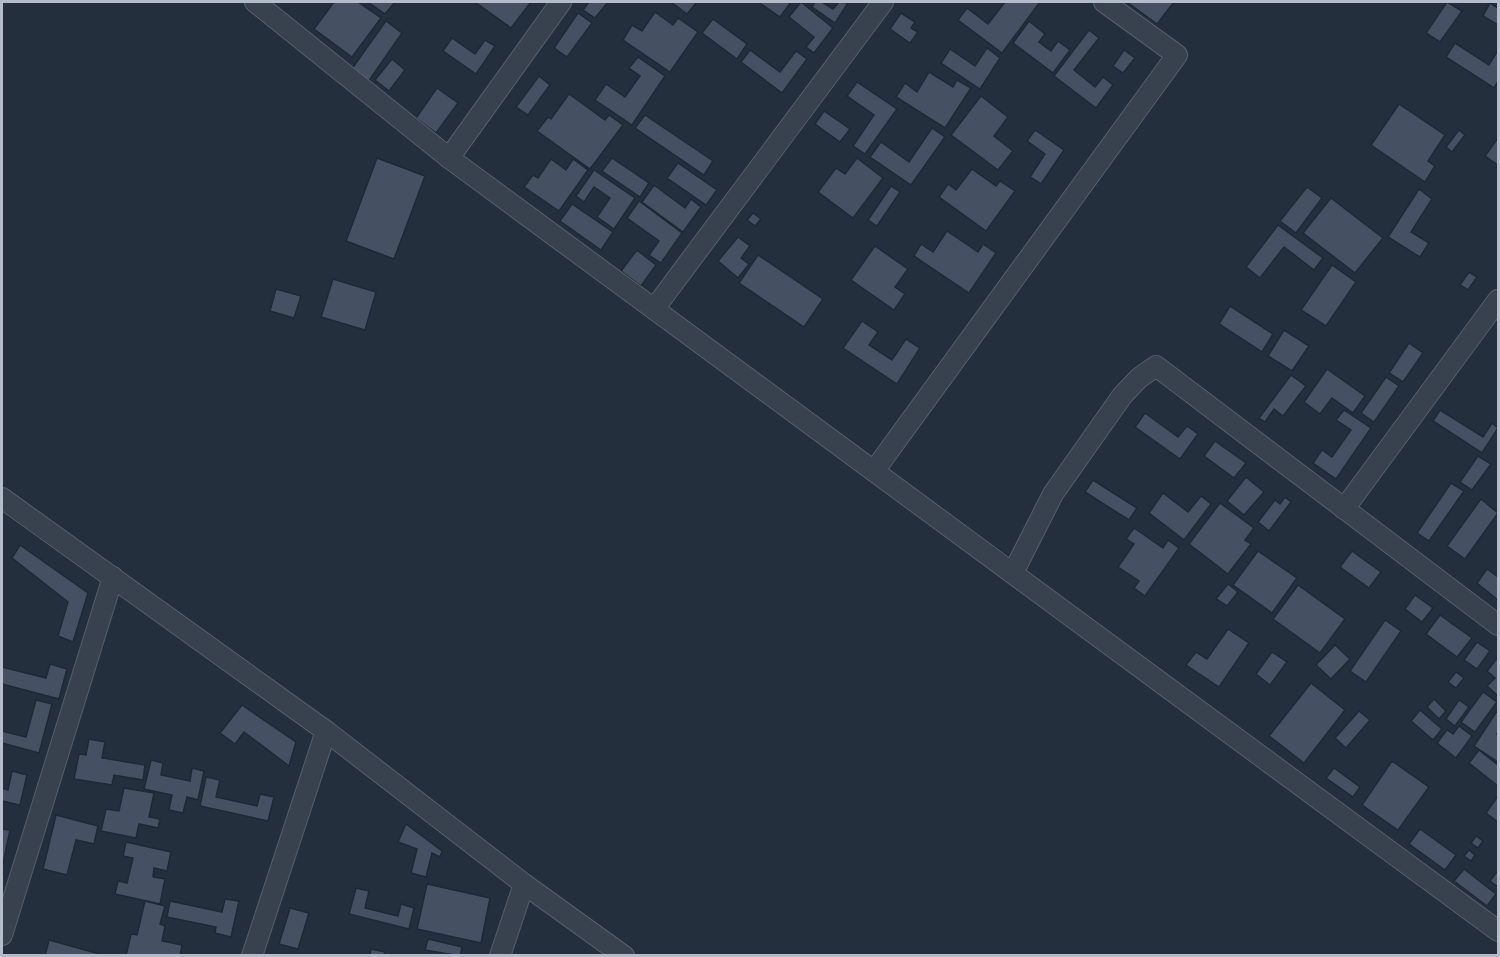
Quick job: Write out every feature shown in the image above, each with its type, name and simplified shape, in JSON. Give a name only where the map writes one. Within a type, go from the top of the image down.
[{"type":"street","points":[[255,2],[449,158],[1498,931]]},
{"type":"street","points":[[449,158],[561,2]]},
{"type":"street","points":[[654,309],[884,2]]},
{"type":"street","points":[[874,471],[1177,55],[1104,2]]},
{"type":"street","points":[[1344,509],[1498,300]]},
{"type":"street","points":[[1013,573],[1053,494],[1122,396],[1139,378],[1156,366],[1498,625]]},
{"type":"street","points":[[2,498],[326,731],[524,884],[624,956]]},
{"type":"street","points":[[2,935],[113,577]]},
{"type":"street","points":[[252,956],[326,731]]},
{"type":"street","points":[[500,956],[524,884]]},
{"type":"building","points":[[334,2],[358,2],[381,18],[352,57],[314,29]]},
{"type":"building","points":[[368,2],[395,2],[385,14]]},
{"type":"building","points":[[475,2],[531,2],[511,28]]},
{"type":"building","points":[[589,2],[608,2],[595,18],[583,10]]},
{"type":"building","points":[[671,2],[697,2],[687,14]]},
{"type":"building","points":[[758,2],[791,2],[780,17]]},
{"type":"building","points":[[801,2],[833,28],[814,53],[806,47],[814,37],[789,17]]},
{"type":"building","points":[[815,2],[822,2],[833,9],[839,2],[848,3],[835,23],[812,7]]},
{"type":"building","points":[[1005,2],[1040,2],[1002,53],[958,20],[967,8],[988,24]]},
{"type":"building","points":[[1127,2],[1174,2],[1157,24]]},
{"type":"building","points":[[1447,2],[1462,11],[1440,42],[1426,33]]},
{"type":"building","points":[[1490,3],[1498,8],[1498,25],[1483,16]]},
{"type":"building","points":[[655,12],[673,25],[678,18],[698,32],[670,72],[623,40],[632,25],[642,31]]},
{"type":"building","points":[[578,13],[592,23],[567,57],[554,48]]},
{"type":"building","points":[[901,13],[915,22],[911,28],[918,32],[910,43],[890,29]]},
{"type":"building","points":[[713,19],[747,44],[737,59],[702,33]]},
{"type":"building","points":[[386,21],[402,33],[368,82],[351,70]]},
{"type":"building","points":[[1029,21],[1045,34],[1039,42],[1051,51],[1058,41],[1070,50],[1053,73],[1013,43]]},
{"type":"building","points":[[1089,30],[1099,38],[1074,70],[1095,87],[1103,77],[1113,85],[1096,108],[1054,76]]},
{"type":"building","points":[[452,38],[475,54],[485,40],[495,46],[476,74],[443,51]]},
{"type":"building","points":[[1455,43],[1489,65],[1498,50],[1498,81],[1494,88],[1446,57]]},
{"type":"building","points":[[987,48],[1000,58],[980,89],[941,63],[950,49],[975,66]]},
{"type":"building","points":[[750,50],[780,72],[796,51],[807,59],[782,93],[741,62]]},
{"type":"building","points":[[1124,50],[1135,58],[1123,73],[1113,66]]},
{"type":"building","points":[[638,57],[665,76],[632,125],[595,100],[606,84],[625,97],[640,76],[629,68]]},
{"type":"building","points":[[392,59],[405,70],[389,91],[375,80]]},
{"type":"building","points":[[929,72],[953,87],[957,80],[971,88],[945,128],[896,97],[905,83],[917,92]]},
{"type":"building","points":[[539,76],[550,85],[528,115],[516,107]]},
{"type":"building","points":[[857,82],[897,109],[865,154],[853,146],[874,115],[847,96]]},
{"type":"building","points":[[437,88],[458,103],[436,133],[416,118]]},
{"type":"building","points":[[569,94],[605,120],[609,115],[623,125],[590,169],[537,131],[548,117],[551,119]]},
{"type":"building","points":[[981,96],[1008,117],[994,136],[1013,151],[998,170],[951,135]]},
{"type":"building","points":[[1399,104],[1445,135],[1428,161],[1435,166],[1425,182],[1371,145]]},
{"type":"building","points":[[824,111],[850,129],[840,142],[815,124]]},
{"type":"building","points":[[645,115],[713,161],[704,175],[635,128]]},
{"type":"building","points":[[932,128],[945,137],[911,185],[870,157],[881,142],[909,162]]},
{"type":"building","points":[[1035,130],[1064,150],[1041,184],[1030,177],[1045,154],[1027,141]]},
{"type":"building","points":[[1459,130],[1465,135],[1452,152],[1446,147]]},
{"type":"building","points":[[1498,138],[1498,165],[1485,156]]},
{"type":"building","points":[[377,158],[425,176],[394,259],[346,241]]},
{"type":"building","points":[[612,158],[649,183],[640,197],[602,171]]},
{"type":"building","points":[[857,158],[883,178],[853,218],[818,192],[836,168],[845,174]]},
{"type":"building","points":[[551,159],[566,170],[573,159],[588,170],[559,211],[524,187],[533,175],[538,178]]},
{"type":"building","points":[[678,163],[717,190],[706,205],[667,178]]},
{"type":"building","points":[[972,169],[996,186],[1000,181],[1015,191],[986,231],[939,197],[948,184],[956,190]]},
{"type":"building","points":[[594,170],[635,198],[614,229],[597,217],[610,198],[594,187],[584,202],[576,196]]},
{"type":"building","points":[[654,185],[685,208],[691,199],[701,207],[683,232],[642,202]]},
{"type":"building","points":[[891,186],[900,192],[877,226],[868,220]]},
{"type":"building","points":[[1307,187],[1322,198],[1296,233],[1280,221]]},
{"type":"building","points":[[1419,189],[1432,199],[1411,232],[1429,243],[1420,257],[1388,237]]},
{"type":"building","points":[[1331,198],[1383,238],[1355,273],[1303,233]]},
{"type":"building","points":[[639,201],[682,233],[661,263],[649,255],[659,241],[627,218]]},
{"type":"building","points":[[572,204],[613,232],[601,250],[560,221]]},
{"type":"building","points":[[753,213],[761,219],[755,226],[747,220]]},
{"type":"building","points":[[1278,225],[1323,258],[1314,270],[1284,247],[1260,278],[1246,267]]},
{"type":"building","points":[[947,231],[978,252],[983,244],[996,253],[969,293],[914,256],[921,244],[933,252]]},
{"type":"building","points":[[738,237],[750,246],[741,258],[749,264],[738,278],[718,261]]},
{"type":"building","points":[[875,246],[908,269],[895,287],[905,294],[894,310],[851,280]]},
{"type":"building","points":[[637,250],[656,265],[641,286],[621,271]]},
{"type":"building","points":[[758,255],[823,299],[804,327],[739,283]]},
{"type":"building","points":[[1332,265],[1356,282],[1326,326],[1301,310]]},
{"type":"building","points":[[1469,272],[1477,277],[1468,290],[1460,285]]},
{"type":"building","points":[[333,279],[376,292],[365,330],[321,317]]},
{"type":"building","points":[[276,289],[301,296],[294,318],[270,311]]},
{"type":"building","points":[[1230,306],[1273,334],[1262,352],[1219,324]]},
{"type":"building","points":[[862,321],[878,332],[869,345],[892,360],[906,339],[920,348],[897,384],[843,348]]},
{"type":"building","points":[[1284,330],[1309,346],[1292,371],[1268,356]]},
{"type":"building","points":[[1409,343],[1423,353],[1403,382],[1389,373]]},
{"type":"building","points":[[1327,369],[1365,396],[1353,413],[1332,398],[1320,414],[1304,402]]},
{"type":"building","points":[[1291,375],[1306,386],[1283,416],[1274,409],[1265,422],[1259,418]]},
{"type":"building","points":[[1386,377],[1399,386],[1374,422],[1361,413]]},
{"type":"building","points":[[1344,410],[1371,428],[1336,479],[1313,463],[1322,450],[1332,457],[1351,430],[1336,420]]},
{"type":"building","points":[[1440,410],[1483,437],[1492,423],[1498,428],[1482,453],[1433,421]]},
{"type":"building","points":[[1145,413],[1178,437],[1187,426],[1198,434],[1180,459],[1135,427]]},
{"type":"building","points":[[1215,441],[1246,463],[1234,478],[1204,456]]},
{"type":"building","points":[[1478,456],[1491,464],[1472,490],[1460,482]]},
{"type":"building","points":[[1246,477],[1264,492],[1244,515],[1227,501]]},
{"type":"building","points":[[1093,480],[1137,508],[1129,520],[1085,492]]},
{"type":"building","points":[[1451,483],[1464,491],[1429,541],[1417,533]]},
{"type":"building","points":[[1163,493],[1188,512],[1201,496],[1211,504],[1184,540],[1149,513]]},
{"type":"building","points":[[1285,497],[1291,502],[1269,531],[1258,522],[1275,500],[1280,504]]},
{"type":"building","points":[[1481,499],[1498,513],[1465,559],[1447,546]]},
{"type":"building","points":[[1220,503],[1254,528],[1245,540],[1251,544],[1228,574],[1189,544]]},
{"type":"building","points":[[1134,528],[1163,548],[1168,540],[1179,548],[1145,596],[1134,588],[1139,581],[1118,567],[1134,544],[1126,539]]},
{"type":"building","points":[[20,545],[88,593],[73,642],[58,636],[68,602],[12,558]]},
{"type":"building","points":[[1258,551],[1297,578],[1272,613],[1233,585]]},
{"type":"building","points":[[1352,551],[1381,572],[1369,588],[1340,567]]},
{"type":"building","points":[[1487,569],[1498,577],[1498,600],[1477,583]]},
{"type":"building","points":[[1228,584],[1238,592],[1227,606],[1216,599]]},
{"type":"building","points":[[1298,585],[1345,619],[1320,653],[1273,619]]},
{"type":"building","points":[[1415,595],[1433,608],[1422,622],[1405,609]]},
{"type":"building","points":[[1440,615],[1472,638],[1457,657],[1426,634]]},
{"type":"building","points":[[1385,620],[1401,631],[1366,682],[1350,671]]},
{"type":"building","points":[[1228,629],[1249,643],[1219,687],[1186,665],[1196,652],[1207,659]]},
{"type":"building","points":[[1477,642],[1490,651],[1477,669],[1464,660]]},
{"type":"building","points":[[1335,645],[1350,659],[1331,679],[1316,665]]},
{"type":"building","points":[[1272,652],[1287,662],[1270,685],[1256,674]]},
{"type":"building","points":[[1498,657],[1498,696],[1487,686],[1495,678],[1487,671]]},
{"type":"building","points":[[50,664],[67,669],[59,699],[2,684],[2,667],[46,678]]},
{"type":"building","points":[[1456,672],[1464,678],[1456,688],[1448,682]]},
{"type":"building","points":[[1311,683],[1345,710],[1304,763],[1269,736]]},
{"type":"building","points":[[1483,692],[1497,702],[1475,732],[1461,722]]},
{"type":"building","points":[[1434,699],[1446,711],[1439,719],[1427,707]]},
{"type":"building","points":[[36,700],[52,704],[39,753],[2,743],[2,731],[26,737]]},
{"type":"building","points":[[1459,700],[1469,707],[1455,726],[1446,719]]},
{"type":"building","points":[[242,705],[296,742],[289,766],[244,732],[235,744],[220,733]]},
{"type":"building","points":[[1420,710],[1442,729],[1433,740],[1411,721]]},
{"type":"building","points":[[1359,711],[1370,720],[1346,748],[1335,738]]},
{"type":"building","points":[[1498,712],[1498,762],[1474,746]]},
{"type":"building","points":[[1459,726],[1472,736],[1456,758],[1437,743],[1447,730],[1453,734]]},
{"type":"building","points":[[89,739],[105,742],[102,758],[145,765],[143,780],[114,775],[112,785],[74,779],[79,754],[86,755]]},
{"type":"building","points":[[1479,750],[1498,765],[1498,786],[1469,763]]},
{"type":"building","points":[[151,760],[163,763],[161,775],[190,781],[192,768],[204,771],[198,800],[187,797],[183,813],[169,810],[172,795],[144,789]]},
{"type":"building","points":[[1392,761],[1429,787],[1398,830],[1362,805]]},
{"type":"building","points":[[1334,768],[1360,787],[1353,797],[1326,778]]},
{"type":"building","points":[[12,771],[27,775],[20,805],[2,801],[2,788],[8,790]]},
{"type":"building","points":[[206,777],[220,780],[216,797],[257,806],[260,794],[274,797],[268,821],[200,806]]},
{"type":"building","points":[[124,788],[154,793],[149,817],[160,819],[158,828],[139,824],[136,838],[101,831],[106,809],[119,811]]},
{"type":"building","points":[[1498,796],[1498,822],[1486,813]]},
{"type":"building","points":[[56,815],[98,826],[94,844],[76,840],[67,875],[43,869]]},
{"type":"building","points":[[406,824],[442,851],[440,857],[432,853],[426,877],[411,873],[417,849],[398,842]]},
{"type":"building","points":[[2,829],[10,830],[3,864],[2,864]]},
{"type":"building","points":[[1420,829],[1456,855],[1445,870],[1409,844]]},
{"type":"building","points":[[1476,836],[1483,841],[1478,848],[1471,843]]},
{"type":"building","points":[[126,842],[171,852],[167,871],[154,868],[153,877],[165,879],[160,904],[115,894],[118,881],[127,883],[133,858],[123,856]]},
{"type":"building","points":[[1469,850],[1475,855],[1471,861],[1464,856]]},
{"type":"building","points":[[1464,869],[1496,894],[1487,906],[1454,881]]},
{"type":"building","points":[[1498,870],[1498,887],[1490,881]]},
{"type":"building","points":[[427,884],[490,898],[481,943],[417,929]]},
{"type":"building","points":[[356,888],[369,891],[365,908],[398,916],[401,904],[414,908],[409,929],[349,914]]},
{"type":"building","points":[[225,899],[239,901],[231,937],[215,933],[216,927],[167,917],[170,901],[222,912]]},
{"type":"building","points":[[145,901],[165,906],[160,924],[165,926],[162,941],[182,945],[180,956],[126,956],[131,934],[137,935]]},
{"type":"building","points":[[290,908],[309,913],[298,949],[279,944]]},
{"type":"building","points":[[428,939],[462,947],[460,956],[425,950]]},
{"type":"building","points":[[49,940],[107,956],[45,956]]},
{"type":"building","points":[[371,949],[385,952],[384,956],[370,956]]}]
